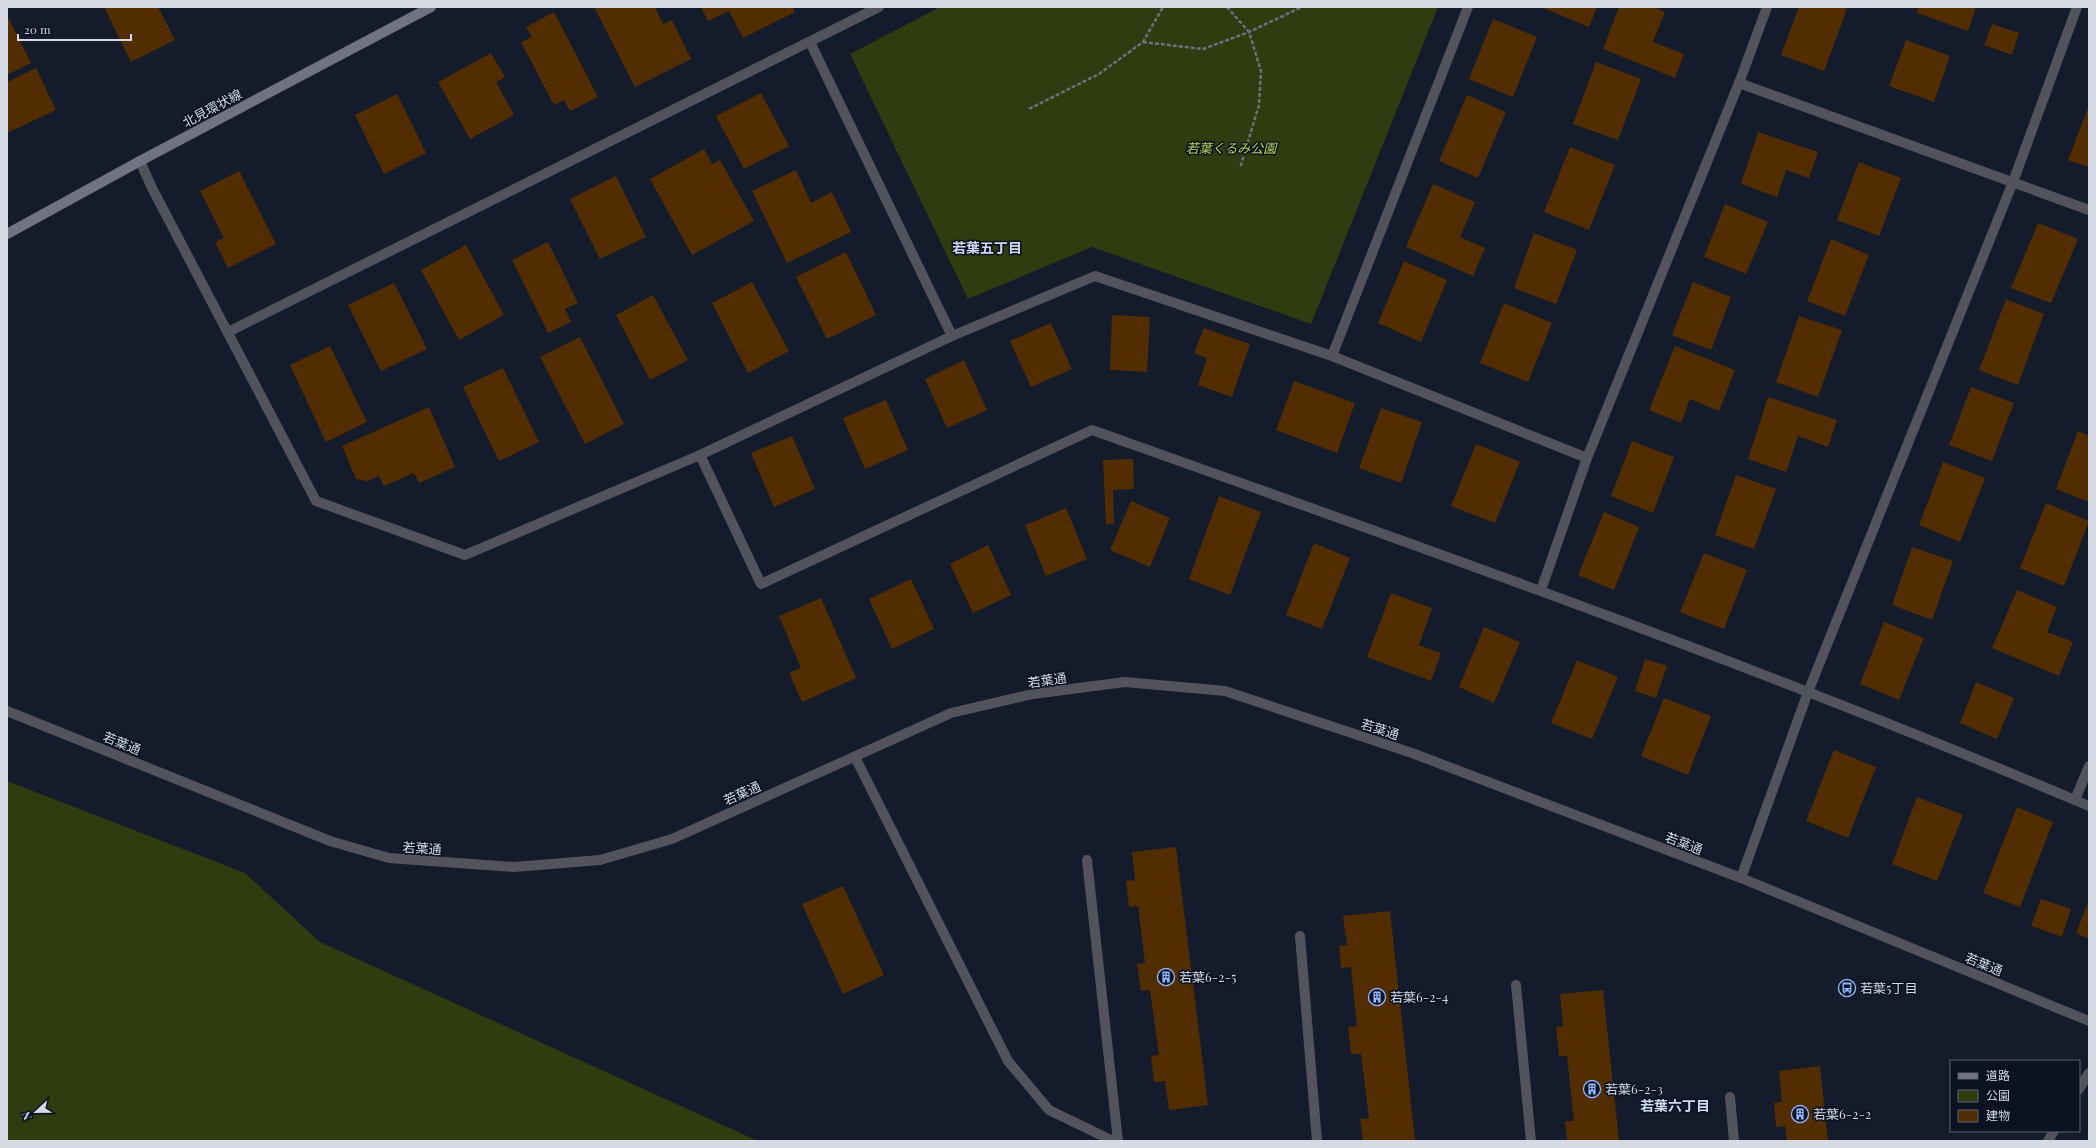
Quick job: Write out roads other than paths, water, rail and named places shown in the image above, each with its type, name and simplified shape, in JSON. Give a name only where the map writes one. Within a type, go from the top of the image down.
[{"type":"main road","name":"北見環状線","points":[[7,234],[140,161],[431,7]]},
{"type":"street","points":[[228,332],[879,7]]},
{"type":"street","points":[[1332,356],[1468,7]]},
{"type":"street","points":[[1541,590],[1587,458],[1739,82],[1767,7]]},
{"type":"street","points":[[1741,878],[1808,692],[2013,182],[2077,7]]},
{"type":"street","points":[[810,42],[952,336]]},
{"type":"street","points":[[1739,82],[2089,210]]},
{"type":"street","points":[[140,161],[316,501],[465,555],[700,455],[952,336],[1095,276],[1332,356],[1587,458]]},
{"type":"street","points":[[700,455],[761,584],[1092,430],[1541,590],[1808,692],[2089,806]]},
{"type":"street","name":"若葉通","points":[[7,711],[330,841],[389,858],[514,867],[600,860],[672,839],[951,713],[1033,694],[1125,682],[1225,691],[1412,753],[1741,878],[2089,1021]]},
{"type":"street","points":[[855,757],[1008,1060],[1049,1110],[1113,1141]]},
{"type":"street","points":[[2075,800],[2089,766]]},
{"type":"street","points":[[1087,860],[1118,1141]]},
{"type":"street","points":[[1300,936],[1317,1141]]},
{"type":"street","points":[[1516,985],[1531,1141]]},
{"type":"street","points":[[2080,1087],[2089,1073]]},
{"type":"street","points":[[1730,1097],[1734,1141]]},
{"type":"street","points":[[2048,1141],[2053,1132]]},
{"type":"place","name":"若葉6-2-5","points":[[1166,977]]},
{"type":"place","name":"若葉5丁目","points":[[1847,988]]},
{"type":"place","name":"若葉6-2-4","points":[[1377,997]]},
{"type":"place","name":"若葉6-2-3","points":[[1592,1089]]},
{"type":"place","name":"若葉6-2-2","points":[[1800,1114]]},
{"type":"district","name":"若葉五丁目","points":[[987,248]]},
{"type":"district","name":"若葉六丁目","points":[[1675,1106]]},
{"type":"park label","name":"若葉くるみ公園","points":[[1231,148]]}]
